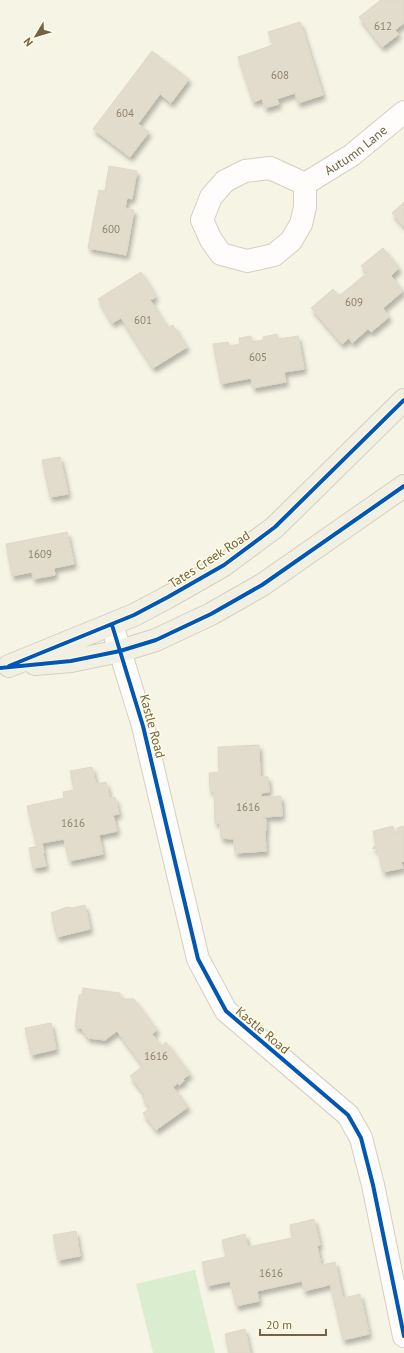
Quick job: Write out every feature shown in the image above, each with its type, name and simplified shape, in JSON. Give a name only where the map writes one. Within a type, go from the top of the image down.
[{"type":"main road","name":"Tates Creek Road","points":[[4,667],[134,616],[224,565],[275,527],[404,401]]},
{"type":"main road","name":"Tates Creek Road","points":[[4,667],[71,661],[120,651],[156,640],[211,614],[262,585],[404,486]]},
{"type":"street","name":"Autumn Lane","points":[[304,184],[352,155],[404,112]]},
{"type":"street","points":[[270,168],[304,184],[305,207],[301,224],[291,241],[274,254],[247,260],[221,254],[211,240],[202,220],[211,197],[225,181],[245,171],[270,168]]},
{"type":"street","name":"Kastle Road","points":[[112,625],[143,726],[198,959],[226,1011],[348,1115],[361,1138],[373,1185],[404,1336]]},
{"type":"green space","points":[[195,1270],[215,1353],[153,1353],[136,1284]]},
{"type":"building","points":[[381,0],[404,0],[404,23],[395,30],[399,34],[382,47],[359,17]]},
{"type":"building","points":[[300,22],[323,95],[298,103],[295,93],[277,99],[279,104],[265,108],[262,99],[253,102],[238,57],[273,45],[268,32]]},
{"type":"building","points":[[152,51],[189,79],[171,103],[160,94],[138,124],[149,132],[130,157],[93,129]]},
{"type":"building","points":[[109,166],[137,171],[132,199],[127,198],[125,208],[134,210],[126,255],[88,248],[99,190],[105,191]]},
{"type":"building","points":[[404,202],[404,227],[392,213]]},
{"type":"building","points":[[383,248],[399,268],[391,276],[403,291],[383,308],[389,317],[371,332],[368,329],[352,343],[349,338],[342,344],[311,308],[333,289],[339,296],[367,273],[361,266]]},
{"type":"building","points":[[141,272],[156,297],[150,300],[168,328],[173,325],[187,347],[153,368],[121,318],[112,323],[98,299]]},
{"type":"building","points":[[277,334],[278,339],[298,336],[304,369],[284,372],[286,382],[253,388],[251,378],[221,384],[213,344],[228,342],[229,346],[240,344],[239,338],[251,336],[252,342],[263,340],[263,337]]},
{"type":"building","points":[[60,457],[68,494],[50,497],[42,460]]},
{"type":"building","points":[[67,532],[74,564],[54,568],[55,575],[33,579],[32,572],[12,576],[6,544]]},
{"type":"building","points":[[259,745],[260,777],[268,777],[269,792],[261,793],[261,797],[281,796],[282,816],[263,817],[263,819],[266,819],[266,851],[235,853],[234,837],[233,839],[221,838],[220,823],[215,823],[214,791],[210,791],[209,773],[219,772],[218,747]]},
{"type":"building","points":[[92,767],[96,784],[106,782],[110,799],[115,797],[119,814],[113,815],[117,831],[99,835],[103,854],[69,861],[64,839],[42,843],[46,866],[33,868],[29,848],[39,846],[39,844],[36,844],[27,806],[64,798],[63,792],[74,790],[70,771]]},
{"type":"building","points":[[393,826],[394,833],[398,832],[397,828],[404,826],[404,861],[401,862],[403,868],[383,872],[377,848],[373,849],[373,847],[376,846],[373,831]]},
{"type":"building","points":[[85,905],[90,929],[57,937],[51,913],[67,907],[72,908]]},
{"type":"building","points":[[83,988],[120,993],[120,999],[134,999],[157,1030],[152,1034],[161,1046],[166,1042],[190,1074],[183,1079],[184,1081],[179,1085],[178,1083],[173,1087],[188,1107],[156,1130],[143,1113],[150,1108],[142,1097],[145,1095],[130,1076],[143,1066],[117,1031],[105,1040],[88,1038],[81,1028],[75,1027],[79,995],[82,995]]},
{"type":"building","points":[[51,1023],[56,1049],[31,1055],[25,1028]]},
{"type":"building","points":[[314,1219],[320,1245],[317,1245],[321,1265],[335,1262],[343,1298],[360,1294],[369,1334],[343,1340],[330,1284],[304,1291],[302,1281],[257,1291],[259,1301],[236,1306],[230,1281],[207,1286],[202,1262],[226,1257],[222,1240],[245,1234],[248,1247],[292,1238],[290,1225]]},
{"type":"building","points":[[76,1231],[80,1256],[58,1260],[53,1235]]},
{"type":"building","points":[[245,1329],[250,1353],[229,1353],[225,1334]]},
{"type":"cycle path","points":[[9,666],[134,615],[224,565],[275,527],[404,400]]},
{"type":"cycle path","points":[[0,668],[71,661],[120,651],[156,640],[211,614],[262,585],[404,486]]},
{"type":"cycle path","points":[[112,625],[143,726],[198,959],[226,1011],[348,1115],[361,1138],[373,1185],[404,1336]]}]
